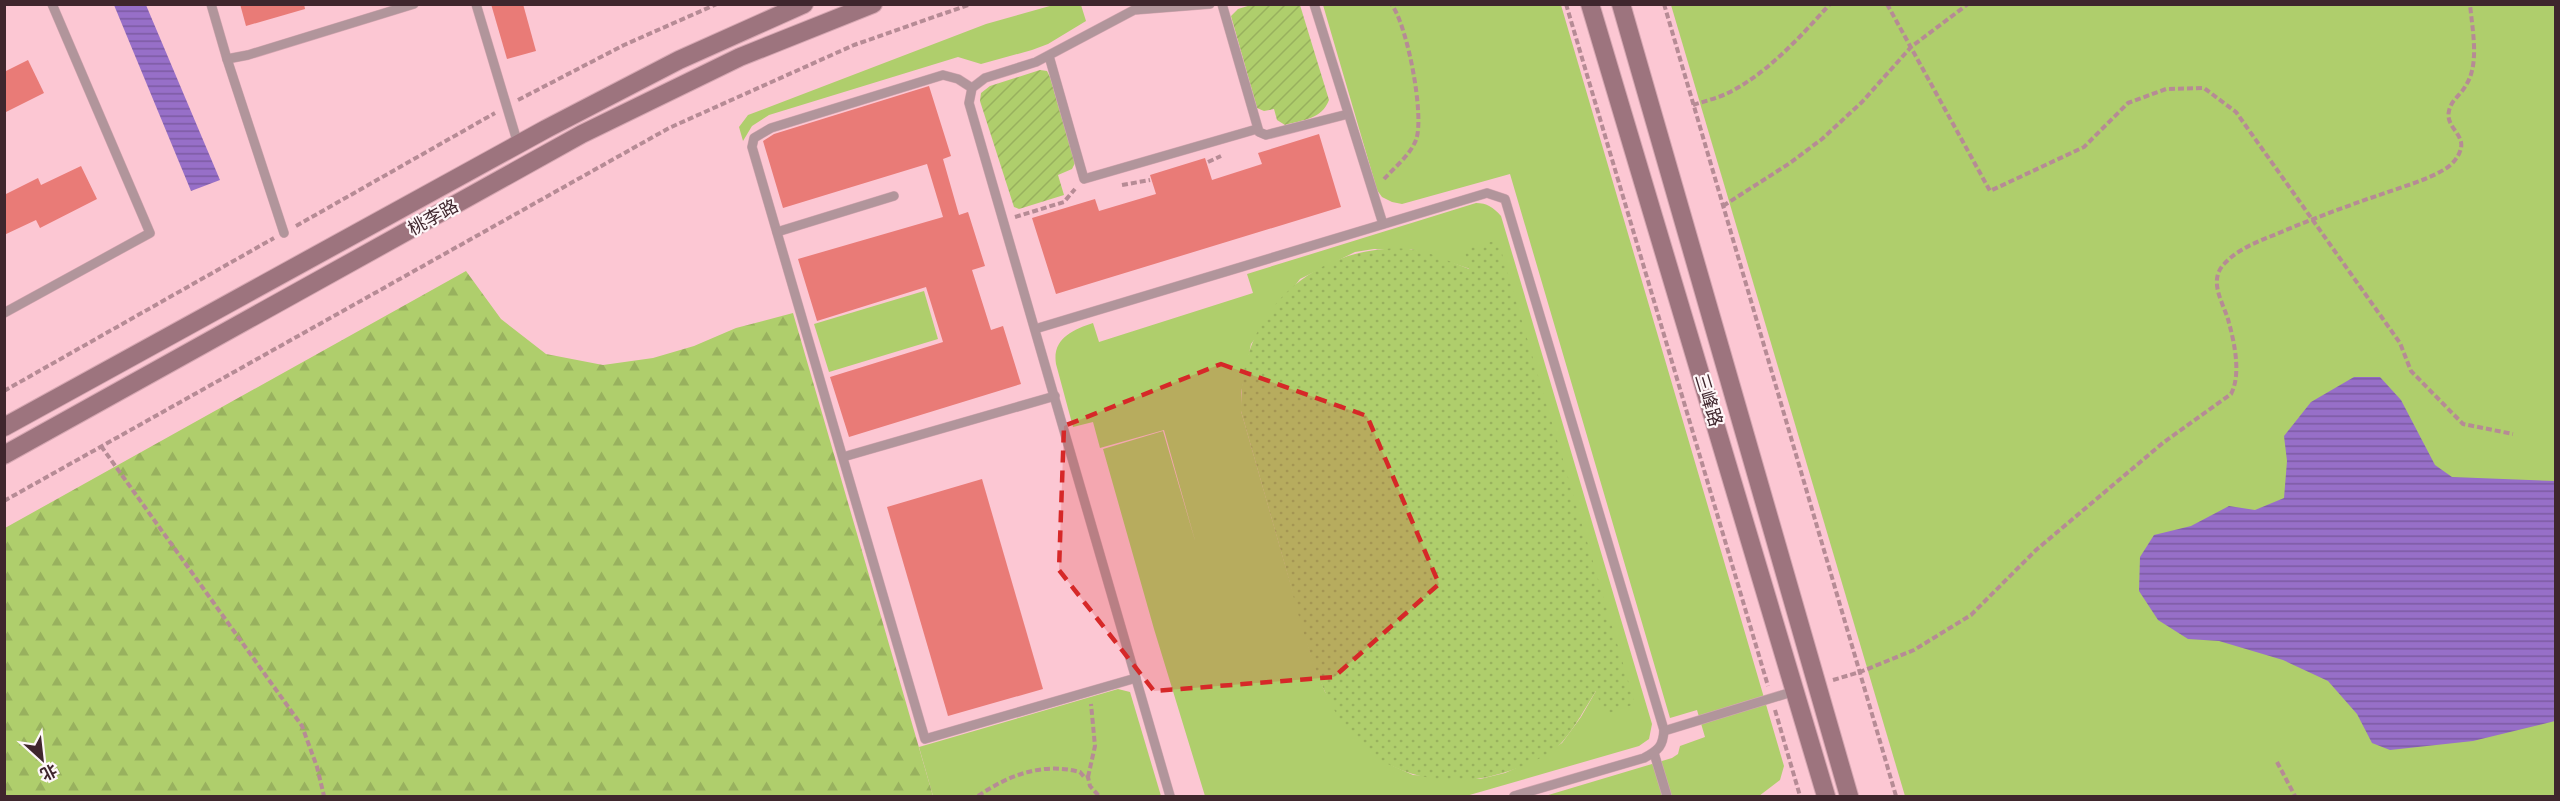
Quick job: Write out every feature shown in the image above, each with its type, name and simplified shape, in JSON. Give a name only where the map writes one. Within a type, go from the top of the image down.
[{"type":"main road","name":"桃李路","points":[[4,427],[518,144],[679,60],[804,4]]},
{"type":"main road","name":"桃李路","points":[[4,455],[582,134],[740,57],[873,4]]},
{"type":"main road","name":"三峰路","points":[[1590,4],[1826,796]]},
{"type":"main road","name":"三峰路","points":[[1621,4],[1816,685],[1845,795]]},
{"type":"lane","points":[[4,313],[150,233],[52,4]]},
{"type":"lane","points":[[211,4],[284,233]]},
{"type":"lane","points":[[227,59],[248,55],[414,4]]},
{"type":"lane","points":[[476,4],[518,144]]},
{"type":"lane","points":[[1170,796],[969,103],[972,88],[985,78],[1049,56],[1134,7],[1210,4]]},
{"type":"lane","points":[[1222,4],[1257,129],[1266,135],[1348,114]]},
{"type":"lane","points":[[1314,4],[1383,224]]},
{"type":"lane","points":[[1049,56],[1084,179],[1257,129]]},
{"type":"lane","points":[[972,88],[958,79],[943,75],[771,128],[754,138],[752,147],[925,739],[1136,678]]},
{"type":"lane","points":[[1035,329],[1487,193],[1505,199],[1664,731],[1664,741],[1659,750],[1644,758],[1514,796]]},
{"type":"lane","points":[[777,232],[894,196]]},
{"type":"lane","points":[[843,457],[1054,396]]},
{"type":"lane","points":[[1664,731],[1795,691]]},
{"type":"lane","points":[[1654,753],[1667,796]]},
{"type":"path","points":[[4,391],[507,106],[624,45],[717,4]]},
{"type":"path","points":[[4,501],[669,128],[854,45],[971,4]]},
{"type":"path","points":[[1371,188],[1381,183],[1404,158],[1416,139],[1419,121],[1418,94],[1404,31],[1391,4]]},
{"type":"path","points":[[1566,4],[1800,796]]},
{"type":"path","points":[[1664,4],[1896,796]]},
{"type":"path","points":[[1693,105],[1727,93],[1757,75],[1802,34],[1830,4]]},
{"type":"path","points":[[1887,4],[1990,191],[2084,147],[2128,103],[2166,90],[2204,88],[2236,112],[2400,343],[2411,371],[2463,424],[2513,434]]},
{"type":"path","points":[[1723,206],[1790,163],[1822,139],[1862,102],[1911,47],[1968,4]]},
{"type":"path","points":[[1816,685],[1860,672],[1923,645],[1971,615],[2036,550],[2164,442],[2231,394],[2236,384],[2236,370],[2229,322],[2219,300],[2217,274],[2222,265],[2248,245],[2311,219],[2431,176],[2455,161],[2461,147],[2459,136],[2451,126],[2448,116],[2450,108],[2467,84],[2471,70],[2473,56],[2470,4]]},
{"type":"path","points":[[1003,220],[1064,202],[1084,179]]},
{"type":"path","points":[[101,446],[302,726],[317,767],[324,796]]},
{"type":"path","points":[[1093,690],[1090,713],[1095,746],[1088,777],[1090,786],[1099,796]]},
{"type":"path","points":[[2277,762],[2295,796]]},
{"type":"path","points":[[978,796],[997,783],[1027,771],[1069,769],[1080,772],[1085,778],[1088,777]]},
{"type":"highlighted area","points":[[1221,364],[1367,416],[1439,584],[1334,677],[1154,691],[1059,570],[1064,426]]},
{"type":"green space","points":[[1057,4],[1081,5],[1086,21],[1048,44],[1032,50],[981,64],[958,57],[769,115],[752,126],[743,141],[739,127],[748,115],[986,24]]},
{"type":"green space","points":[[1251,5],[1300,5],[1329,100],[1317,115],[1285,125],[1277,120],[1274,109],[1264,111],[1257,108],[1231,16],[1238,9]]},
{"type":"green space","points":[[1323,5],[1561,5],[1784,766],[1780,780],[1759,796],[1545,796],[1672,758],[1678,754],[1680,746],[1705,737],[1697,710],[1670,718],[1510,174],[1402,204],[1382,197],[1377,190]]},
{"type":"green space","points":[[1671,5],[2555,5],[2555,796],[1905,796]]},
{"type":"green space","points":[[1040,70],[1047,71],[1050,77],[1075,163],[1072,169],[1058,175],[1064,195],[1019,209],[1014,207],[980,101],[981,93],[990,86]]},
{"type":"green space","points":[[1476,203],[1490,206],[1501,216],[1652,724],[1649,739],[1639,746],[1466,796],[1205,796],[1154,629],[1103,449],[1163,431],[1196,544],[1164,430],[1100,448],[1093,422],[1073,427],[1056,364],[1056,355],[1060,342],[1065,337],[1093,323],[1099,342],[1253,293],[1247,274]],"holes":[[[1374,249],[1411,249],[1470,269],[1596,691],[1562,743],[1540,757],[1505,773],[1480,779],[1413,775],[1393,766],[1370,752],[1325,692],[1310,652],[1241,411],[1241,393],[1251,344],[1300,279],[1355,252]]]},
{"type":"green space","points":[[1498,240],[1635,704],[1604,715],[1596,691],[1568,735],[1555,749],[1544,756],[1519,768],[1479,779],[1438,779],[1423,777],[1393,767],[1379,759],[1356,740],[1342,723],[1331,703],[1304,636],[1241,411],[1242,386],[1249,352],[1263,322],[1295,285],[1315,271],[1336,260],[1384,249],[1417,250],[1469,269],[1464,249]]},
{"type":"green space","points":[[466,271],[501,319],[546,354],[603,365],[653,358],[694,346],[736,328],[793,313],[933,796],[5,796],[5,528]]},
{"type":"green space","points":[[924,291],[938,339],[829,372],[814,324]]},
{"type":"green space","points":[[1118,689],[1130,692],[1161,796],[933,796],[919,747]]},
{"type":"shaded area","points":[[114,5],[146,5],[220,180],[191,191]]},
{"type":"shaded area","points":[[2354,377],[2380,377],[2401,400],[2435,465],[2452,477],[2555,481],[2555,721],[2473,741],[2390,750],[2372,743],[2357,714],[2328,681],[2283,660],[2219,641],[2188,639],[2158,620],[2139,591],[2140,557],[2154,535],[2191,526],[2229,506],[2255,510],[2284,498],[2287,461],[2284,436],[2311,402]]},
{"type":"building","points":[[240,4],[304,4],[305,9],[246,26]]},
{"type":"building","points":[[491,4],[523,4],[536,51],[507,59]]},
{"type":"building","points":[[28,60],[44,93],[4,113],[4,72]]},
{"type":"building","points":[[929,86],[951,156],[943,159],[959,215],[968,212],[985,266],[972,270],[991,330],[1003,326],[1021,384],[849,437],[830,377],[943,342],[926,287],[817,321],[798,259],[943,217],[927,164],[783,208],[763,141],[774,134]]},
{"type":"building","points":[[1319,134],[1341,207],[1056,294],[1032,218],[1095,199],[1099,211],[1156,194],[1150,175],[1205,158],[1212,180],[1262,164],[1258,153]]},
{"type":"building","points":[[81,166],[97,199],[40,228],[36,220],[4,235],[4,195],[38,178],[41,185]]},
{"type":"building","points":[[982,479],[1043,689],[948,716],[887,507]]}]
